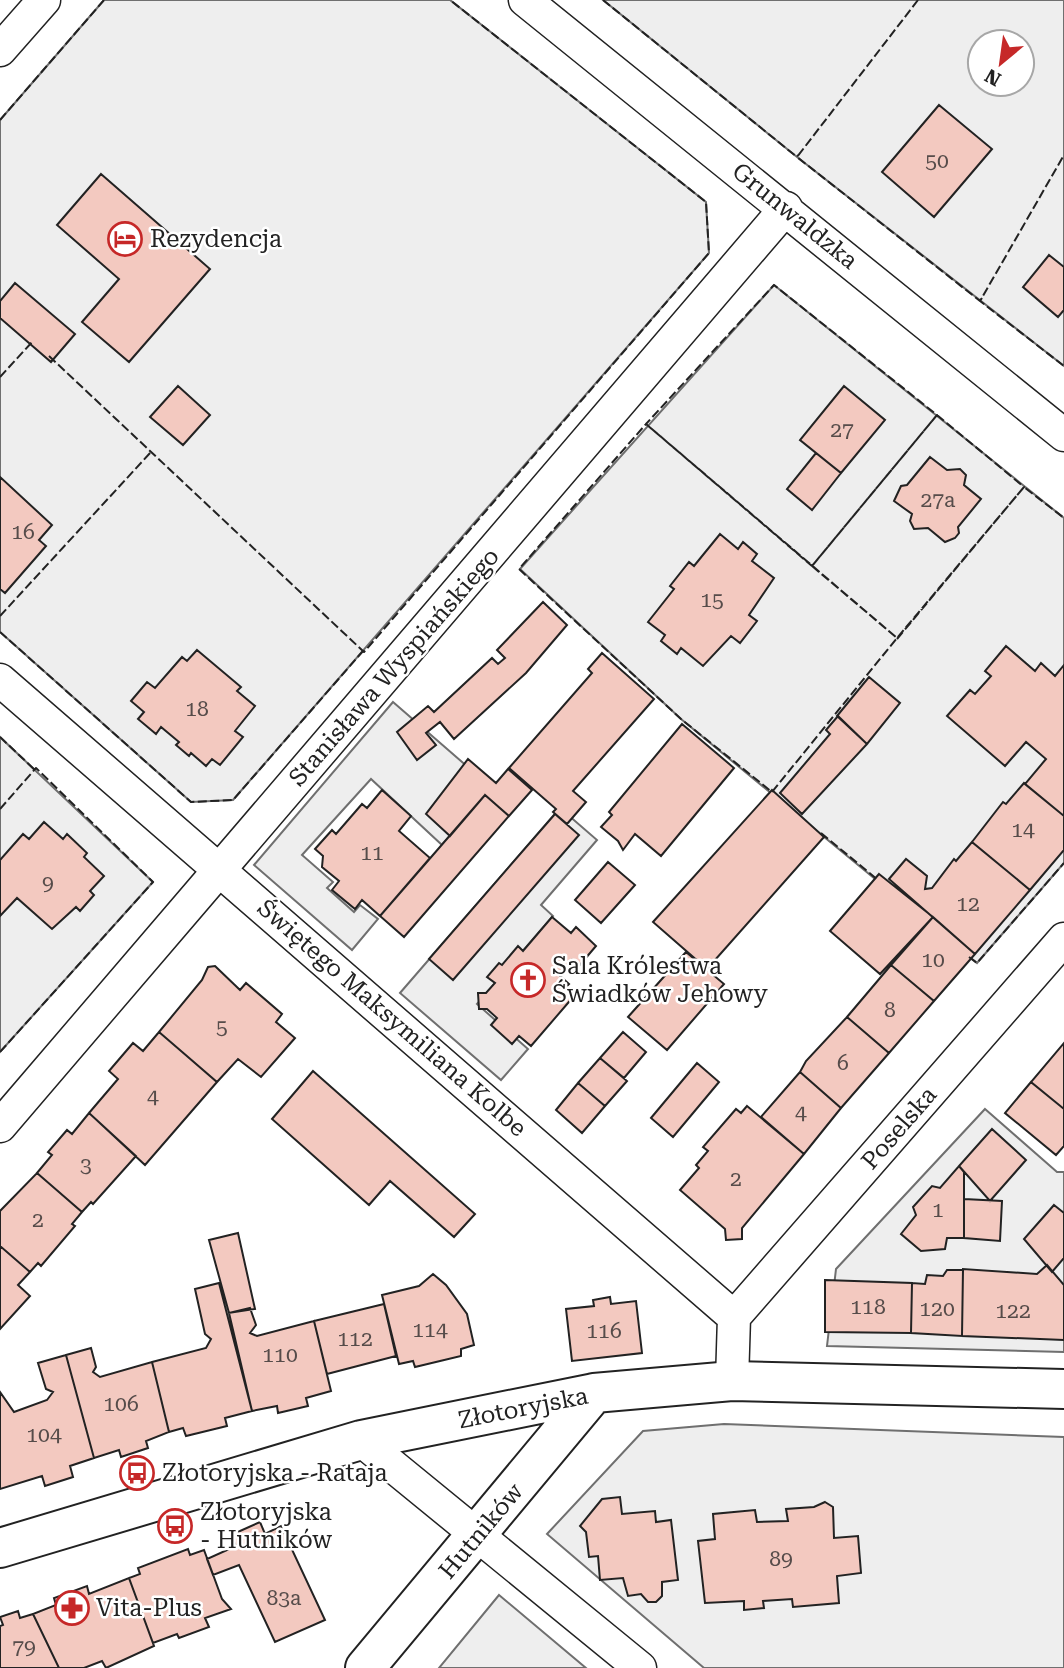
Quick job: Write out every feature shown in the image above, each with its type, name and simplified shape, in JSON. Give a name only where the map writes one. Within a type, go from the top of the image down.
[{"type":"street","points":[[0,50],[44,0]]},
{"type":"street","name":"Grunwaldzka","points":[[525,0],[1064,435]]},
{"type":"street","name":"Stanisława Wyspiańskiego","points":[[0,1126],[786,208]]},
{"type":"street","name":"Świętego Maksymiliana Kolbe","points":[[0,680],[221,869],[734,1317]]},
{"type":"street","name":"Poselska","points":[[734,1317],[1064,939]]},
{"type":"street","points":[[732,1381],[734,1317]]},
{"type":"street","name":"Złotoryjska","points":[[0,1548],[361,1440],[594,1393],[732,1381],[1064,1389]]},
{"type":"street","name":"Hutników","points":[[365,1668],[478,1536],[594,1393]]},
{"type":"street","points":[[361,1440],[640,1668]]},
{"type":"shaded area","points":[[104,0],[450,0],[706,202],[709,253],[233,800],[191,802],[0,632],[0,120]]},
{"type":"shaded area","points":[[603,0],[1064,0],[1064,366],[797,157]]},
{"type":"shaded area","points":[[774,285],[1064,518],[1064,863],[977,963],[681,719],[520,569]]},
{"type":"shaded area","points":[[393,702],[492,788],[442,845],[371,779],[302,855],[333,882],[327,888],[354,912],[360,905],[378,919],[352,950],[254,865]]},
{"type":"shaded area","points":[[0,737],[153,882],[0,1052]]},
{"type":"shaded area","points":[[560,808],[597,840],[541,905],[553,916],[477,1004],[528,1049],[501,1080],[400,993]]},
{"type":"shaded area","points":[[985,1109],[1057,1172],[1064,1172],[1064,1352],[827,1346],[836,1269]]},
{"type":"shaded area","points":[[724,1424],[1064,1437],[1064,1668],[704,1668],[547,1534],[643,1431]]},
{"type":"shaded area","points":[[499,1595],[586,1668],[439,1668]]},
{"type":"building","points":[[939,105],[992,149],[934,217],[882,172]]},
{"type":"building","points":[[101,174],[210,269],[129,362],[82,322],[119,279],[57,225]]},
{"type":"building","points":[[1049,255],[1064,267],[1064,310],[1058,317],[1023,287]]},
{"type":"building","points":[[15,283],[75,334],[51,362],[0,318],[0,301]]},
{"type":"building","points":[[178,386],[210,415],[183,445],[150,417]]},
{"type":"building","points":[[844,386],[885,420],[841,473],[800,440]]},
{"type":"building","points":[[816,453],[841,473],[812,510],[787,489]]},
{"type":"building","points":[[930,457],[947,470],[960,469],[966,475],[964,485],[981,499],[958,527],[959,533],[955,538],[945,542],[928,528],[914,529],[910,521],[912,514],[894,501],[901,486],[907,485]]},
{"type":"building","points":[[0,477],[52,525],[39,540],[46,546],[5,593],[0,589]]},
{"type":"building","points":[[720,534],[738,549],[743,542],[757,554],[752,561],[774,578],[749,615],[757,621],[740,643],[731,636],[703,666],[681,648],[677,654],[661,641],[665,635],[648,622],[674,589],[670,586],[689,562],[694,566]]},
{"type":"building","points":[[543,602],[567,625],[526,673],[454,739],[440,722],[426,733],[436,745],[417,760],[397,732],[428,706],[434,712],[492,658],[498,664],[505,658],[497,650]]},
{"type":"building","points":[[1006,646],[1035,671],[1041,663],[1055,676],[1064,665],[1064,816],[1025,784],[1046,759],[1026,742],[1005,766],[947,716],[970,690],[975,694],[991,676],[985,671]]},
{"type":"building","points":[[197,650],[241,687],[237,691],[255,706],[235,731],[243,737],[220,765],[212,759],[206,766],[191,753],[189,756],[176,745],[179,742],[161,727],[156,734],[138,719],[144,712],[131,701],[147,682],[155,688],[182,657],[187,661]]},
{"type":"building","points":[[602,653],[654,699],[573,791],[586,802],[567,824],[553,812],[556,809],[509,768],[592,673],[588,669]]},
{"type":"building","points":[[869,677],[900,703],[867,744],[837,716]]},
{"type":"building","points":[[838,716],[867,744],[802,814],[780,793],[830,734],[826,730]]},
{"type":"building","points":[[682,724],[734,768],[661,856],[635,834],[623,850],[618,841],[601,827],[612,815],[609,812]]},
{"type":"building","points":[[468,759],[496,783],[508,769],[532,790],[509,816],[485,795],[450,836],[426,814]]},
{"type":"building","points":[[1024,783],[1064,816],[1064,850],[1030,890],[972,842],[1003,802],[1006,804]]},
{"type":"building","points":[[382,790],[411,816],[399,831],[430,858],[380,916],[362,900],[355,909],[332,890],[339,881],[322,867],[323,856],[315,849],[332,830],[336,834],[362,804],[367,808]]},
{"type":"building","points":[[772,790],[824,837],[707,969],[653,922]]},
{"type":"building","points":[[485,795],[509,816],[404,937],[380,916]]},
{"type":"building","points":[[555,814],[579,835],[453,980],[429,959]]},
{"type":"building","points":[[44,822],[63,839],[67,834],[87,853],[84,857],[104,876],[90,891],[94,895],[80,911],[76,907],[52,929],[17,898],[0,916],[0,860],[23,834],[29,839]]},
{"type":"building","points":[[972,842],[1030,890],[975,954],[889,879],[906,859],[927,876],[925,889],[932,888],[954,859],[956,861]]},
{"type":"building","points":[[608,862],[635,885],[601,923],[575,900]]},
{"type":"building","points":[[879,874],[933,917],[880,974],[830,931]]},
{"type":"building","name":"Sala Królestwa Świadków Jehowy","points":[[552,917],[571,933],[576,927],[596,946],[579,966],[572,960],[559,975],[569,984],[565,988],[574,996],[531,1046],[519,1036],[512,1044],[491,1025],[497,1018],[487,1009],[479,1009],[478,993],[486,993],[495,983],[487,977],[499,963],[502,965],[518,946],[523,951]]},
{"type":"building","points":[[933,917],[975,954],[934,1001],[891,965]]},
{"type":"building","points":[[686,952],[724,984],[667,1050],[628,1017]]},
{"type":"building","points":[[891,965],[934,1001],[889,1053],[847,1017]]},
{"type":"building","points":[[215,966],[240,990],[246,983],[282,1014],[276,1022],[295,1038],[261,1077],[238,1059],[217,1082],[159,1032],[202,980],[208,967]]},
{"type":"building","points":[[847,1017],[889,1053],[841,1108],[800,1072],[806,1061]]},
{"type":"building","points":[[159,1032],[217,1082],[145,1165],[89,1113],[118,1079],[109,1071],[133,1043],[143,1051]]},
{"type":"building","points":[[623,1032],[646,1052],[624,1078],[600,1058]]},
{"type":"building","points":[[1064,1043],[1064,1109],[1031,1082]]},
{"type":"building","points":[[600,1058],[627,1081],[605,1106],[578,1083]]},
{"type":"building","points":[[697,1063],[719,1082],[673,1137],[651,1118]]},
{"type":"building","points":[[313,1071],[475,1214],[454,1237],[390,1181],[369,1205],[272,1119]]},
{"type":"building","points":[[800,1072],[841,1108],[804,1154],[761,1117]]},
{"type":"building","points":[[1031,1082],[1064,1109],[1064,1146],[1056,1155],[1005,1113]]},
{"type":"building","points":[[578,1083],[605,1106],[582,1133],[556,1110]]},
{"type":"building","points":[[747,1106],[804,1154],[742,1228],[742,1239],[726,1240],[725,1229],[680,1190],[699,1168],[696,1165],[708,1151],[703,1147],[736,1109],[741,1113]]},
{"type":"building","points":[[89,1113],[136,1156],[93,1204],[91,1202],[82,1212],[37,1173],[52,1155],[48,1152],[67,1130],[72,1134]]},
{"type":"building","points":[[992,1129],[1026,1160],[990,1201],[959,1166]]},
{"type":"building","points":[[959,1166],[964,1172],[964,1238],[947,1238],[945,1249],[921,1251],[901,1234],[916,1215],[913,1207],[932,1186],[940,1188]]},
{"type":"building","points":[[37,1173],[82,1212],[72,1224],[75,1226],[41,1266],[38,1263],[30,1272],[0,1246],[0,1211]]},
{"type":"building","points":[[964,1199],[1002,1201],[1000,1241],[964,1238]]},
{"type":"building","points":[[1054,1205],[1064,1213],[1064,1258],[1052,1272],[1024,1239]]},
{"type":"building","points":[[238,1233],[255,1309],[229,1313],[209,1240]]},
{"type":"building","points":[[0,1246],[30,1272],[18,1285],[30,1296],[0,1329]]},
{"type":"building","points":[[1047,1265],[1064,1285],[1064,1340],[962,1336],[963,1269],[1037,1274]]},
{"type":"building","points":[[947,1270],[963,1270],[962,1336],[911,1333],[912,1283],[925,1284],[927,1275],[943,1276]]},
{"type":"building","points":[[433,1274],[446,1285],[467,1314],[474,1345],[461,1349],[461,1356],[415,1367],[413,1361],[399,1364],[382,1295],[419,1286]]},
{"type":"building","points":[[825,1280],[912,1283],[911,1333],[825,1332]]},
{"type":"building","points":[[219,1283],[252,1411],[225,1418],[227,1426],[186,1436],[183,1428],[169,1432],[152,1362],[206,1348],[211,1339],[205,1334],[195,1289]]},
{"type":"building","points":[[610,1297],[611,1304],[636,1301],[642,1353],[572,1361],[566,1309],[594,1306],[593,1300]]},
{"type":"building","points":[[384,1304],[396,1356],[327,1374],[314,1321]]},
{"type":"building","points":[[250,1308],[256,1325],[250,1333],[257,1336],[314,1321],[331,1391],[306,1398],[308,1406],[278,1413],[277,1406],[252,1411],[229,1313]]},
{"type":"building","points":[[91,1348],[96,1367],[93,1372],[100,1377],[152,1362],[169,1432],[146,1441],[148,1448],[121,1457],[119,1450],[94,1458],[66,1355]]},
{"type":"building","points":[[66,1355],[94,1458],[70,1466],[73,1477],[45,1486],[42,1476],[0,1489],[0,1392],[14,1412],[47,1400],[53,1392],[46,1389],[38,1363]]},
{"type":"building","points":[[620,1497],[622,1514],[655,1511],[656,1522],[671,1520],[678,1580],[662,1582],[662,1596],[656,1602],[648,1602],[641,1594],[628,1596],[623,1578],[600,1580],[598,1556],[589,1557],[586,1532],[580,1526],[602,1499]]},
{"type":"building","points":[[825,1502],[833,1507],[834,1538],[858,1536],[861,1573],[837,1576],[839,1603],[793,1607],[792,1599],[763,1601],[764,1608],[744,1610],[744,1601],[705,1603],[698,1541],[715,1539],[713,1514],[755,1510],[757,1522],[788,1521],[786,1509],[814,1507]]},
{"type":"building","points":[[260,1522],[265,1534],[281,1526],[325,1620],[275,1642],[239,1565],[213,1575],[207,1559],[236,1546],[231,1535]]},
{"type":"building","points":[[188,1549],[190,1555],[204,1550],[222,1599],[231,1609],[205,1618],[209,1627],[179,1638],[177,1634],[153,1643],[129,1578],[140,1574],[138,1568]]},
{"type":"building","points":[[129,1578],[154,1646],[106,1668],[102,1661],[84,1668],[59,1668],[33,1614],[56,1605],[54,1598],[87,1586],[89,1594]]},
{"type":"building","points":[[18,1611],[20,1618],[33,1614],[59,1668],[0,1668],[0,1626],[3,1625],[0,1617]]},
{"type":"fence","points":[[0,120],[104,0]]},
{"type":"fence","points":[[49,356],[364,652],[709,253],[706,202],[450,0]]},
{"type":"fence","points":[[603,0],[797,157],[798,155]]},
{"type":"fence","points":[[918,0],[797,157],[980,301],[1064,155]]},
{"type":"fence","points":[[812,566],[646,424],[519,569],[681,719],[772,792],[897,638],[646,424],[774,285],[937,415],[812,566]]},
{"type":"fence","points":[[982,298],[980,301],[1064,366]]},
{"type":"fence","points":[[0,377],[33,341]]},
{"type":"fence","points":[[937,415],[1024,487],[897,638],[812,566],[937,415]]},
{"type":"fence","points":[[0,616],[151,452]]},
{"type":"fence","points":[[897,639],[1024,487],[1064,518]]},
{"type":"fence","points":[[0,632],[191,802],[233,800],[363,651]]},
{"type":"fence","points":[[0,737],[35,770]]},
{"type":"fence","points":[[0,809],[36,768],[153,882],[0,1052]]},
{"type":"fence","points":[[821,833],[878,880]]},
{"type":"fence","points":[[969,957],[977,963],[1064,863]]},
{"type":"place","name":"Rezydencja","points":[[125,239]]},
{"type":"place","name":"Sala Królestwa Świadków Jehowy","points":[[528,980]]},
{"type":"place","name":"Złotoryjska - Rataja","points":[[137,1473]]},
{"type":"place","name":"Złotoryjska - Hutników","points":[[175,1526]]},
{"type":"place","name":"Vita-Plus","points":[[72,1608]]}]
